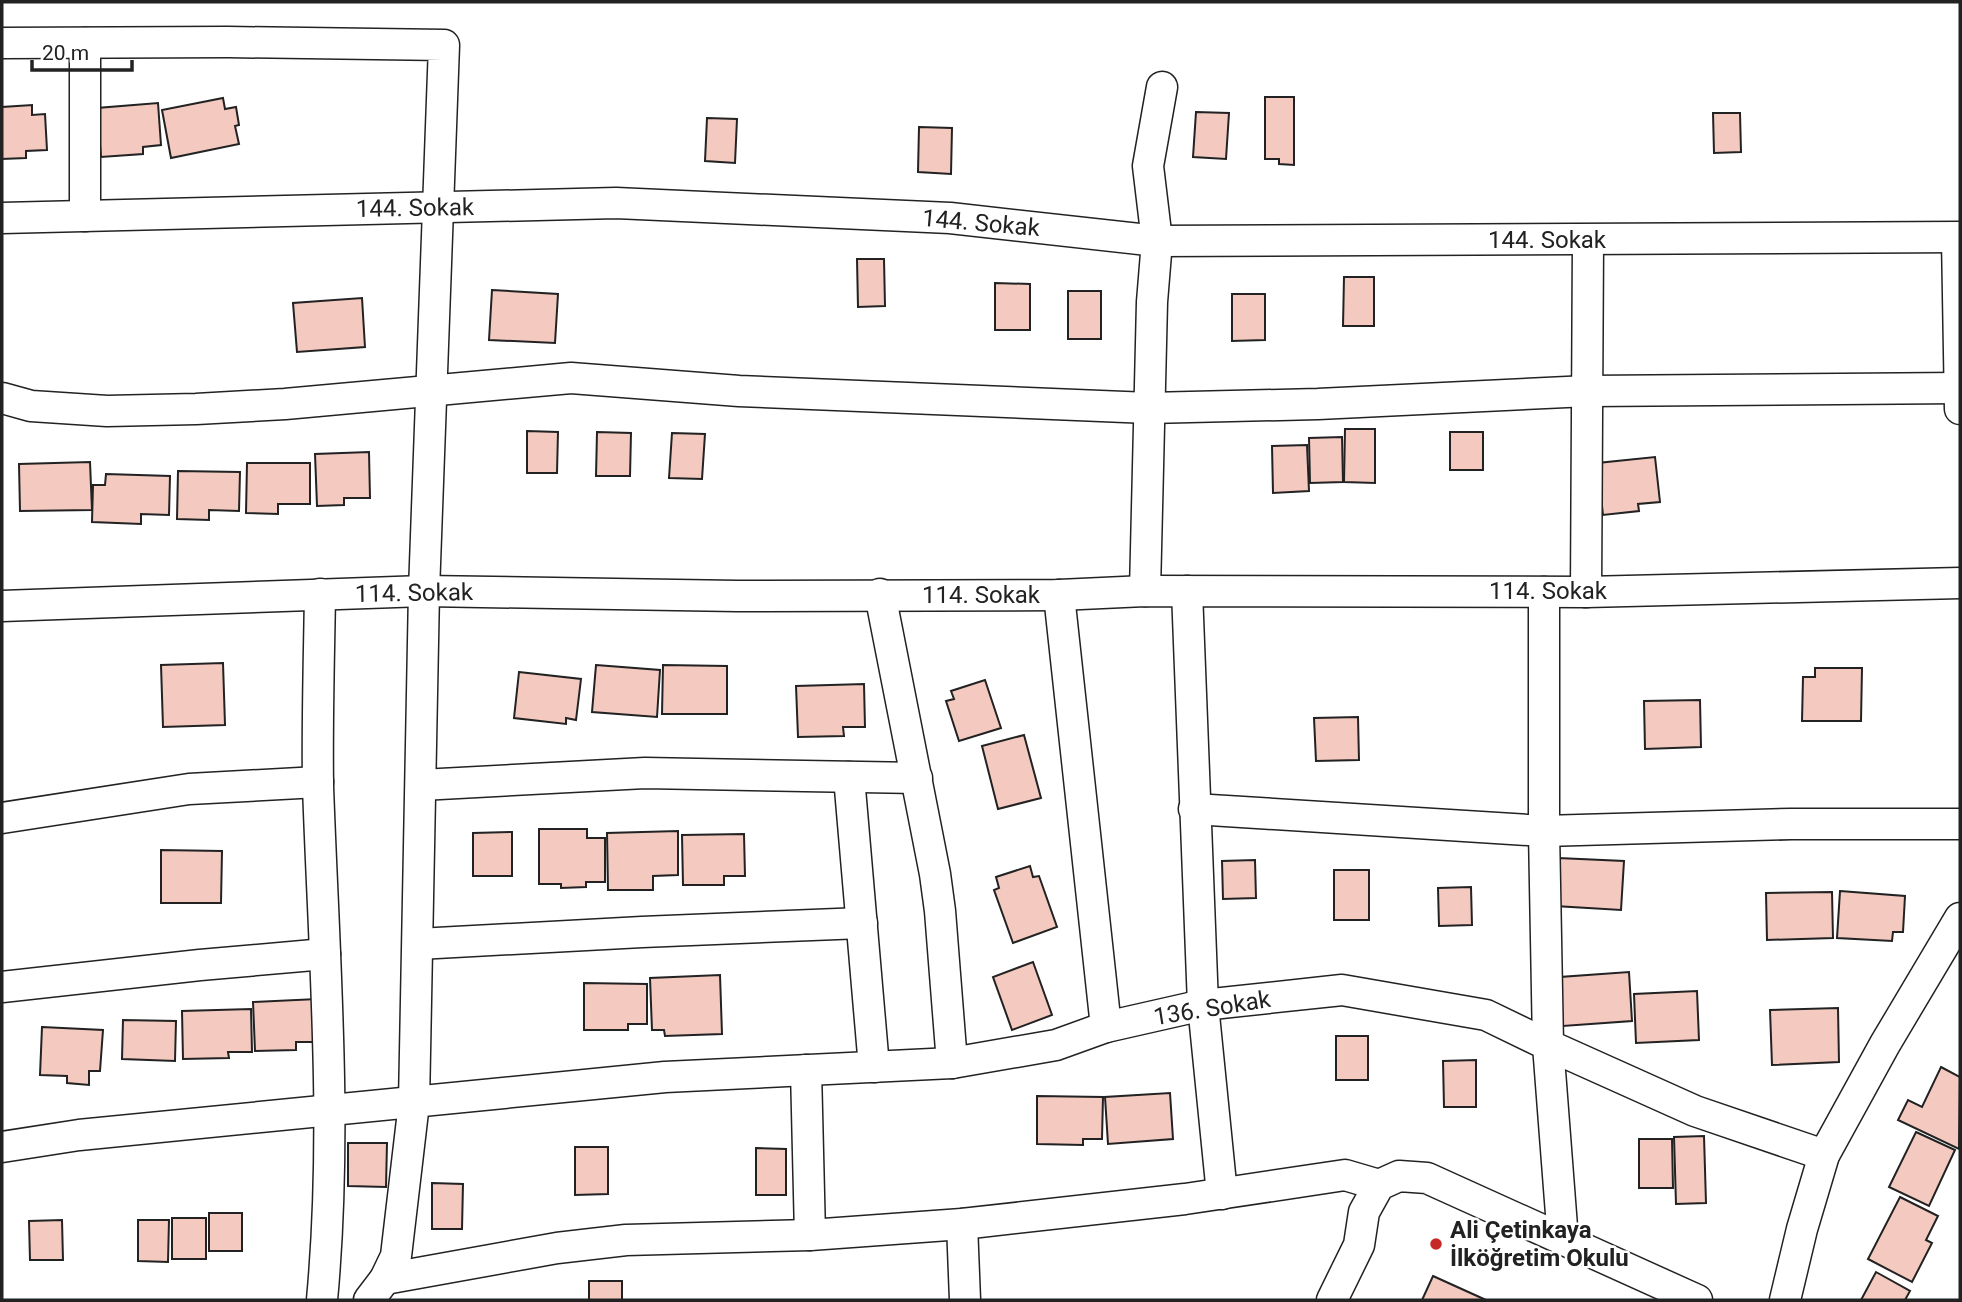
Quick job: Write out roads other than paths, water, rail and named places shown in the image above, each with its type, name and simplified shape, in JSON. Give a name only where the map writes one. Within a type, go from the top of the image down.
[{"type":"street","points":[[2,43],[444,45],[424,591],[414,1103],[396,1256],[377,1290]]},
{"type":"street","points":[[85,43],[85,216]]},
{"type":"street","points":[[1145,591],[1152,302],[1157,241],[1148,166],[1162,87]]},
{"type":"street","name":"144. Sokak","points":[[2,218],[616,204],[950,218],[1157,241],[1959,238]]},
{"type":"street","points":[[1959,238],[1960,410]]},
{"type":"street","points":[[1586,592],[1588,241]]},
{"type":"street","points":[[2,398],[31,406],[107,411],[196,410],[571,379],[739,391],[1149,408],[1318,404],[1588,391],[1960,388]]},
{"type":"street","name":"114. Sokak","points":[[2,606],[424,591],[737,596],[1059,595],[1145,591],[1586,592],[1960,583]]},
{"type":"street","points":[[1187,591],[1203,1005],[1223,1194]]},
{"type":"street","points":[[1544,592],[1544,831],[1548,1045],[1563,1240]]},
{"type":"street","points":[[320,594],[318,782],[329,1112],[326,1257],[322,1300]]},
{"type":"street","points":[[880,594],[917,778],[940,911],[952,1063]]},
{"type":"street","points":[[1059,595],[1106,1027]]},
{"type":"street","points":[[421,785],[645,773],[917,778]]},
{"type":"street","points":[[849,777],[874,1067]]},
{"type":"street","points":[[2,818],[189,789],[318,782]]},
{"type":"street","points":[[1194,809],[1544,831],[1791,824],[1960,824]]},
{"type":"street","points":[[1785,1300],[1802,1228],[1824,1155],[1885,1044],[1960,918]]},
{"type":"street","points":[[418,944],[862,923]]},
{"type":"street","points":[[2,987],[325,954]]},
{"type":"street","name":"136. Sokak","points":[[2,1147],[79,1135],[665,1077],[952,1063],[1056,1045],[1106,1027],[1203,1005],[1342,990],[1486,1015],[1695,1111],[1824,1155]]},
{"type":"street","points":[[806,1070],[810,1235]]},
{"type":"street","points":[[377,1290],[557,1248],[626,1240],[810,1235],[962,1224],[1223,1194],[1345,1175],[1378,1185],[1399,1177],[1427,1178],[1697,1300]]},
{"type":"street","points":[[1332,1300],[1359,1245],[1364,1212],[1378,1185]]},
{"type":"street","points":[[962,1224],[965,1300]]},
{"type":"place","name":"Ali Çetinkaya İlköğretim Okulu","points":[[1436,1244]]}]
